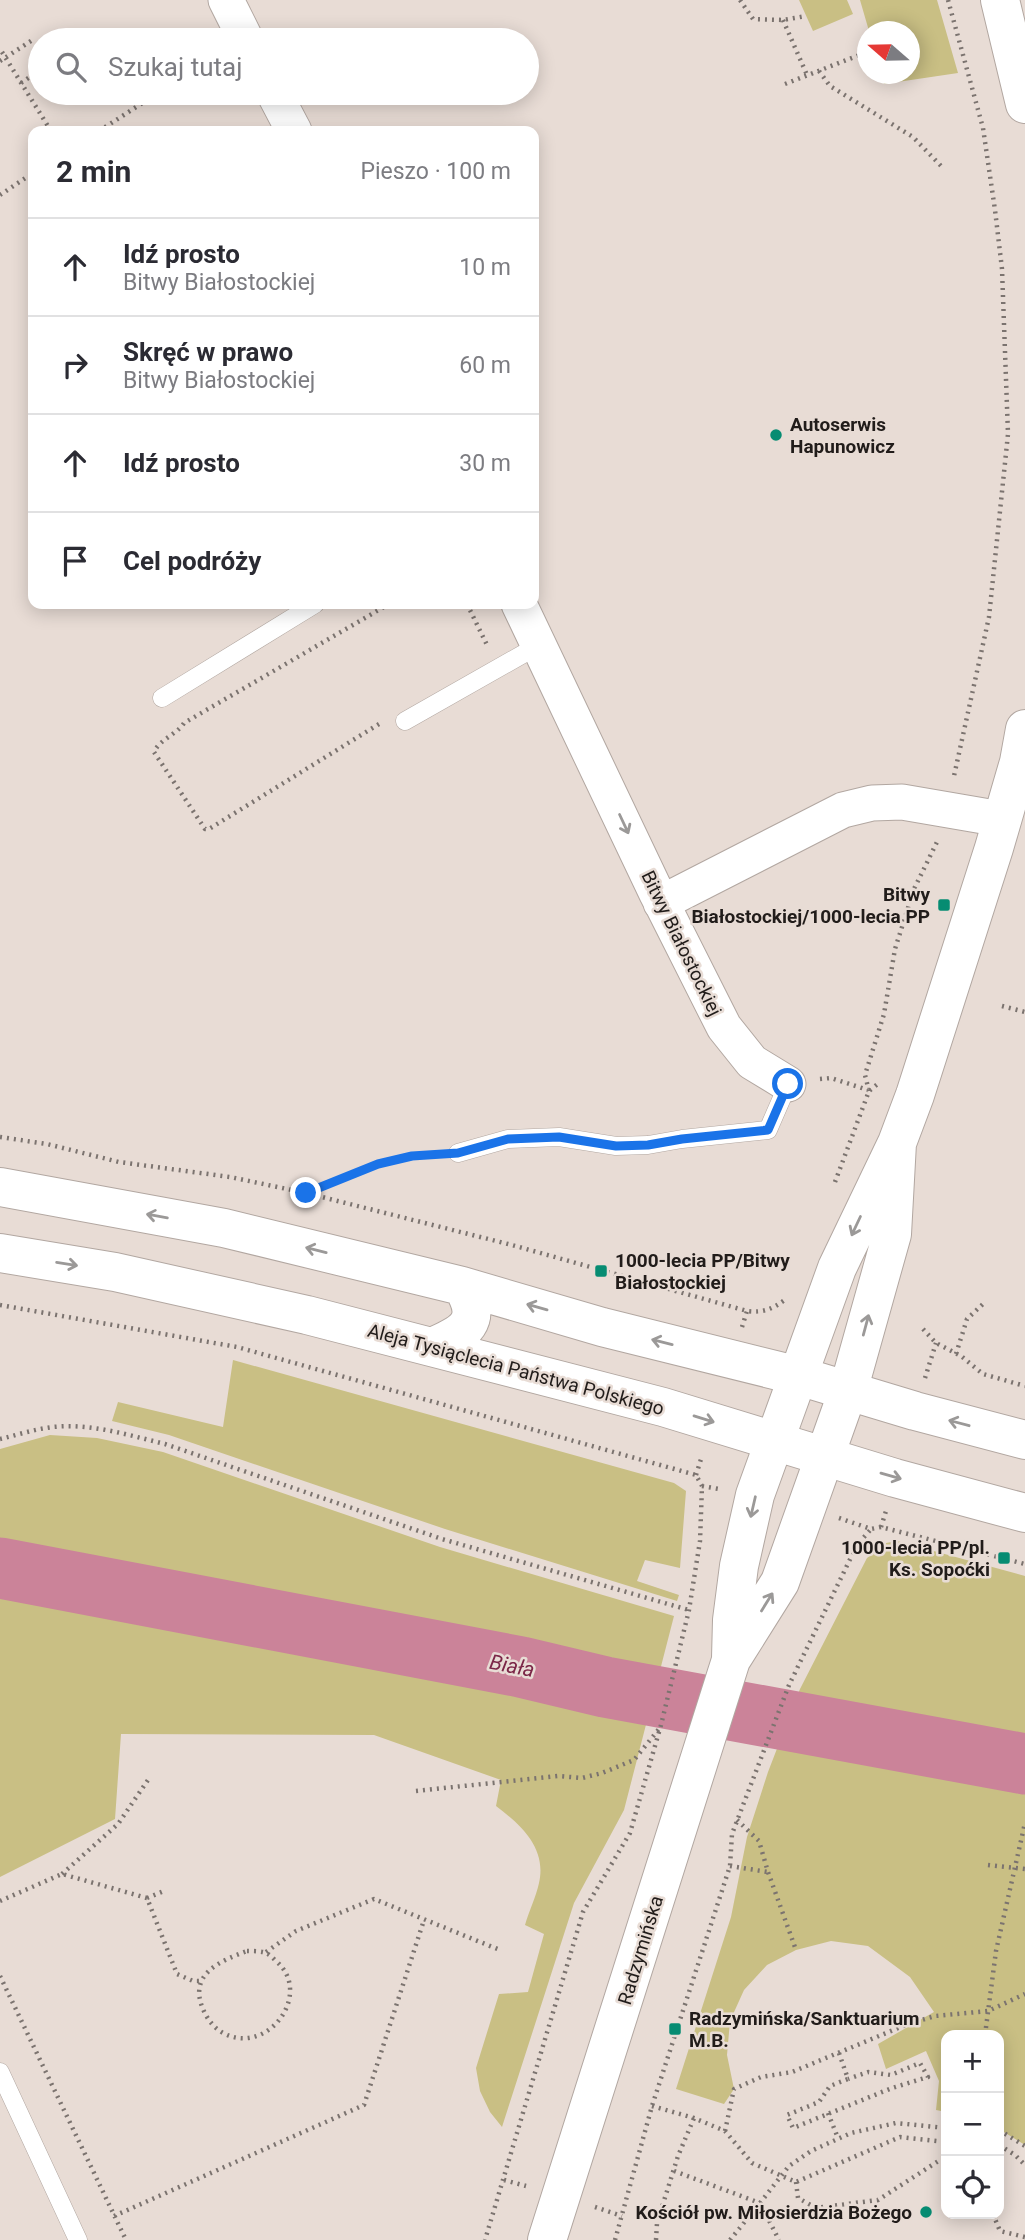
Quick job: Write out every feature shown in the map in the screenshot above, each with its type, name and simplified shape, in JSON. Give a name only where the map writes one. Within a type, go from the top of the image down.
[{"type":"street","points":[[1000,0],[1025,104]]},
{"type":"street","points":[[230,1],[241,28]]},
{"type":"street","points":[[280,105],[291,126]]},
{"type":"street","name":"Bitwy Białostockiej","points":[[521,609],[659,899],[724,1027],[752,1062],[788,1084]]},
{"type":"street","points":[[799,1376],[837,1268],[897,1143],[928,1059],[1019,762],[1025,730]]},
{"type":"street","points":[[659,899],[844,810],[872,803],[902,802],[943,821],[1001,819]]},
{"type":"street","points":[[848,1391],[892,1234],[897,1143]]},
{"type":"street","points":[[0,1188],[224,1228],[462,1286],[602,1326],[799,1376],[1025,1440]]},
{"type":"street","name":"Aleja Tysiąclecia Państwa Polskiego","points":[[1,1259],[115,1272],[307,1315],[663,1407],[826,1457],[1025,1513]]},
{"type":"street","points":[[432,1347],[456,1337],[466,1328],[473,1316],[470,1300],[462,1286]]},
{"type":"street","name":"Radzymińska","points":[[729,1666],[739,1566],[755,1495],[799,1376]]},
{"type":"street","name":"Radzymińska","points":[[547,2240],[729,1666],[780,1582],[848,1391]]},
{"type":"lane","points":[[162,698],[307,609]]},
{"type":"lane","points":[[405,721],[539,645]]},
{"type":"lane","points":[[458,1153],[508,1139],[559,1137],[616,1146],[648,1145],[768,1130],[788,1084]]},
{"type":"lane","points":[[0,2072],[78,2240]]},
{"type":"path","points":[[740,0],[753,19],[806,16]]},
{"type":"path","points":[[788,1084],[831,1077],[869,1091],[865,1075],[884,1014],[895,949],[914,889],[943,821],[989,617],[1008,434],[1002,269],[983,128],[948,0]]},
{"type":"path","points":[[783,19],[807,75]]},
{"type":"path","points":[[0,61],[28,43]]},
{"type":"path","points":[[2,52],[28,94]]},
{"type":"path","points":[[785,84],[857,56]]},
{"type":"path","points":[[819,71],[830,86],[913,137],[944,169]]},
{"type":"path","points":[[21,83],[28,78]]},
{"type":"path","points":[[35,105],[48,126]]},
{"type":"path","points":[[107,126],[140,105]]},
{"type":"path","points":[[0,195],[28,176]]},
{"type":"path","points":[[379,609],[184,723],[157,746],[154,752],[202,828],[209,829],[381,723],[405,721]]},
{"type":"path","points":[[470,609],[499,668]]},
{"type":"path","points":[[1002,1006],[1025,1012]]},
{"type":"path","points":[[0,1136],[47,1144],[119,1162],[230,1177],[306,1193],[512,1245],[747,1311],[758,1313],[771,1310],[793,1294]]},
{"type":"path","points":[[306,1193],[378,1164],[412,1156],[458,1153]]},
{"type":"path","points":[[956,1354],[967,1319],[984,1303]]},
{"type":"path","points":[[0,1304],[237,1347],[696,1475],[702,1486],[701,1531],[689,1610],[661,1725],[629,1832],[583,1912],[485,2240]]},
{"type":"path","points":[[923,1329],[936,1343],[983,1374],[1025,1386]]},
{"type":"path","points":[[0,1439],[51,1427],[76,1426],[165,1444],[442,1539],[689,1610]]},
{"type":"path","points":[[615,2240],[652,2106],[730,1866],[732,1834],[789,1685],[857,1545],[871,1529],[881,1527],[1025,1564]]},
{"type":"path","points":[[416,1791],[602,1773],[634,1760],[661,1725]]},
{"type":"path","points":[[0,1901],[62,1874],[118,1824],[150,1777]]},
{"type":"path","points":[[737,1820],[760,1841],[768,1872],[796,1950]]},
{"type":"path","points":[[986,2030],[996,1951],[1025,1823]]},
{"type":"path","points":[[988,1865],[1025,1869]]},
{"type":"path","points":[[730,1866],[768,1872]]},
{"type":"path","points":[[62,1874],[147,1898],[164,1891]]},
{"type":"path","points":[[147,1898],[177,1974],[200,1981]]},
{"type":"path","points":[[266,1952],[296,1931],[374,1899],[500,1950]]},
{"type":"path","points":[[114,2216],[364,2105],[424,1920]]},
{"type":"path","points":[[247,1951],[266,1952],[281,1965],[290,1984],[289,2004],[279,2022],[263,2035],[243,2038],[224,2033],[208,2020],[200,2002],[200,1981],[210,1969],[226,1959],[247,1951]]},
{"type":"path","points":[[0,1976],[126,2240]]},
{"type":"path","points":[[725,2131],[734,2089],[761,2077],[792,2072],[935,2015],[988,2011],[1025,1994]]},
{"type":"path","points":[[839,2053],[848,2079]]},
{"type":"path","points":[[920,2063],[928,2077],[892,2088],[828,2113],[793,2128],[787,2115],[819,2102],[830,2086],[868,2072],[891,2075],[920,2063]]},
{"type":"path","points":[[652,2106],[694,2118],[725,2131],[752,2164],[796,2182],[900,2137],[941,2141]]},
{"type":"path","points":[[828,2113],[838,2138]]},
{"type":"path","points":[[656,2240],[657,2223],[694,2118]]},
{"type":"path","points":[[730,2240],[789,2166],[811,2151],[838,2138],[896,2123],[941,2128]]},
{"type":"path","points":[[1004,2133],[1025,2147]]},
{"type":"path","points":[[1004,2149],[1025,2165]]},
{"type":"path","points":[[796,2182],[798,2198],[816,2208],[877,2200],[941,2160]]},
{"type":"path","points":[[674,2171],[760,2203],[779,2240]]},
{"type":"path","points":[[995,2219],[1000,2231],[1025,2237]]},
{"type":"shaded area","points":[[799,0],[847,0],[853,14],[813,31]]},
{"type":"shaded area","points":[[860,0],[937,0],[958,73],[920,79],[920,21],[866,21]]},
{"type":"shaded area","points":[[233,1360],[674,1483],[686,1491],[680,1568],[645,1560],[637,1581],[679,1595],[677,1601],[445,1529],[169,1435],[112,1421],[118,1402],[223,1427]]},
{"type":"shaded area","points":[[50,1435],[97,1438],[163,1452],[440,1547],[674,1616],[624,1810],[574,1903],[502,2127],[490,2112],[480,2091],[476,2068],[499,1994],[528,1992],[544,1934],[525,1925],[539,1883],[539,1859],[536,1848],[523,1829],[496,1806],[501,1780],[374,1735],[121,1734],[115,1819],[0,1877],[0,1449]]},
{"type":"shaded area","points":[[897,1541],[1025,1576],[1025,2145],[1004,2132],[1004,2030],[941,2030],[941,2111],[936,2110],[939,2081],[926,2051],[886,2069],[878,2044],[934,2012],[910,1977],[868,1946],[831,1941],[796,1950],[767,1965],[744,1990],[730,2021],[727,2055],[734,2089],[724,2104],[676,2089],[731,1917],[747,1837],[768,1772],[800,1689],[867,1558],[886,1543]]},
{"type":"waterway","name":"Biała","points":[[0,1568],[521,1667],[605,1687],[1025,1764]]},
{"type":"place","name":"Autoserwis Hapunowicz","points":[[776,435]]},
{"type":"place","name":"Bitwy Białostockiej/1000-lecia PP","points":[[944,905]]},
{"type":"place","name":"1000-lecia PP/Bitwy Białostockiej","points":[[601,1271]]},
{"type":"place","name":"1000-lecia PP/pl. Ks. Sopoćki","points":[[1004,1558]]},
{"type":"place","name":"Radzymińska/Sanktuarium M.B.","points":[[675,2029]]},
{"type":"place","name":"Kościół pw. Miłosierdzia Bożego","points":[[926,2212]]},
{"type":"route","points":[[306,1193],[378,1164],[412,1156],[458,1153],[508,1139],[559,1137],[616,1146],[648,1145],[768,1130],[788,1084]]}]
